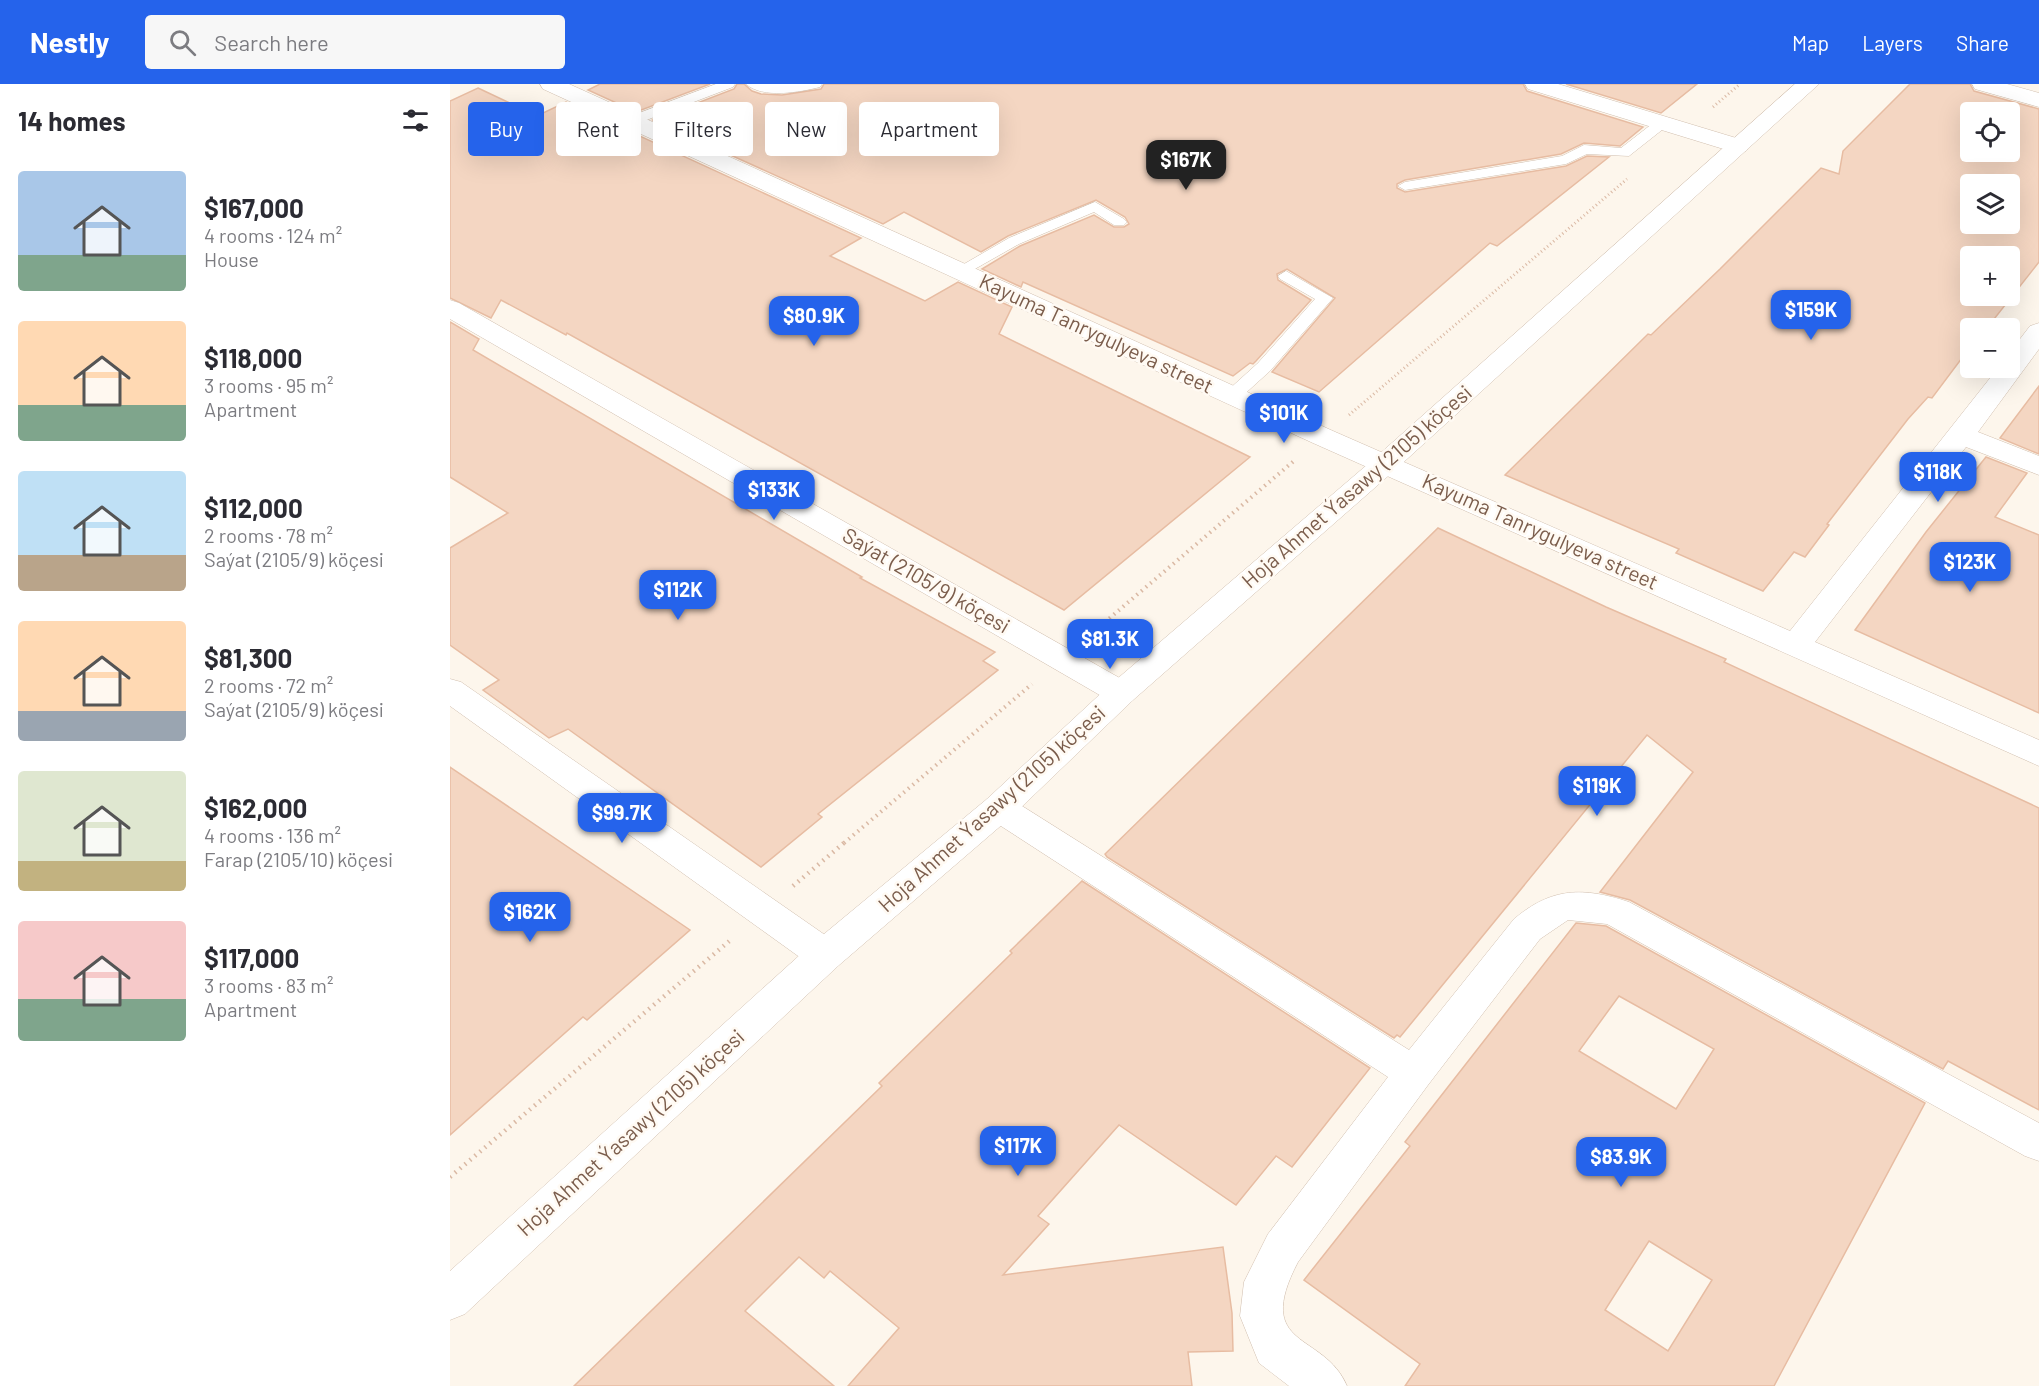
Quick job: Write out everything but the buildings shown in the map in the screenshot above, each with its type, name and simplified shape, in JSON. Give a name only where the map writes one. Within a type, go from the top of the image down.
[{"type":"street","name":"Kayuma Tanrygulyeva street","points":[[551,84],[590,102]]},
{"type":"street","points":[[1536,84],[1738,146]]},
{"type":"street","name":"Hoja Ahmet Ýasawy (2105) köçesi","points":[[450,1299],[825,955],[999,808],[1121,693],[1385,464],[1808,84]]},
{"type":"street","points":[[1983,84],[2039,100]]},
{"type":"street","name":"Kayuma Tanrygulyeva street","points":[[641,126],[1323,437],[2039,754]]},
{"type":"street","name":"Saýat (2105/9) köçesi","points":[[450,308],[1121,693]]},
{"type":"street","points":[[1796,645],[1961,435],[2039,331]]},
{"type":"street","points":[[1961,435],[2039,466]]},
{"type":"street","points":[[450,690],[825,955]]},
{"type":"street","points":[[999,808],[1414,1073]]},
{"type":"street","points":[[1325,1386],[1275,1348],[1262,1316],[1265,1282],[1283,1248],[1414,1073],[1527,929],[1544,913],[1564,906],[1588,905],[1616,912],[2039,1143]]},
{"type":"lane","points":[[641,117],[728,84]]},
{"type":"lane","points":[[753,84],[771,90],[802,88],[814,84]]},
{"type":"lane","points":[[1405,186],[1566,160],[1584,149],[1624,153],[1662,123]]},
{"type":"lane","points":[[960,272],[1014,241],[1095,206],[1119,222]]},
{"type":"lane","points":[[1232,396],[1264,367],[1325,298],[1286,276]]},
{"type":"path","points":[[1686,130],[1740,84]]},
{"type":"path","points":[[450,1177],[1632,176]]}]
